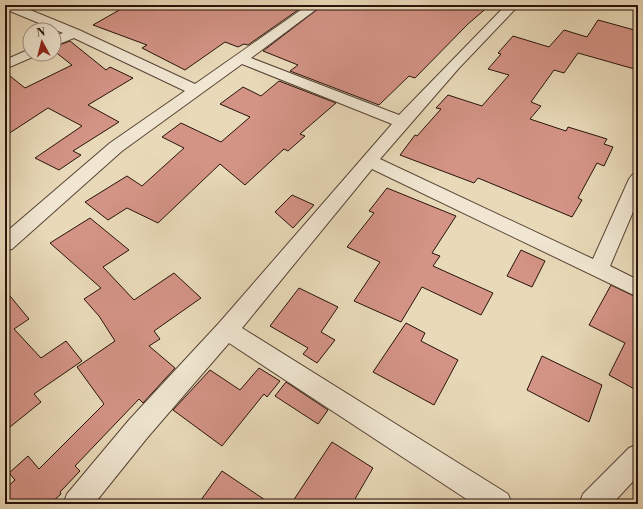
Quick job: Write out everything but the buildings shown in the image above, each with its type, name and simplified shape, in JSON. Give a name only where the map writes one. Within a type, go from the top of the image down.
[{"type":"street","points":[[7,5],[74,33],[195,90]]},
{"type":"street","points":[[5,244],[116,147],[316,5]]},
{"type":"street","points":[[77,504],[138,428],[227,330],[402,122],[454,65],[513,5]]},
{"type":"street","points":[[62,38],[74,33]]},
{"type":"street","points":[[5,65],[22,57]]},
{"type":"street","points":[[242,59],[402,122]]},
{"type":"street","points":[[369,161],[638,289]]},
{"type":"street","points":[[598,270],[638,179]]},
{"type":"street","points":[[227,330],[498,504]]},
{"type":"street","points":[[593,504],[638,457]]}]
